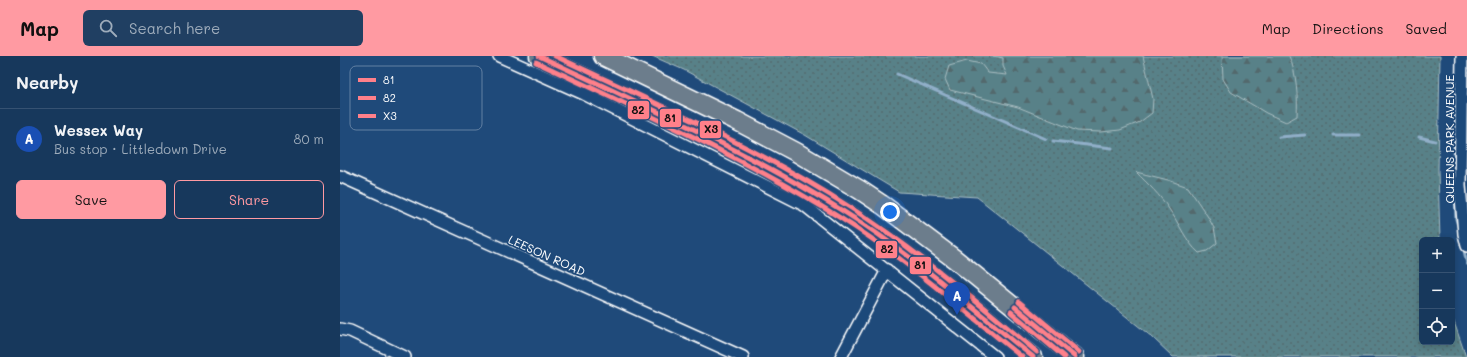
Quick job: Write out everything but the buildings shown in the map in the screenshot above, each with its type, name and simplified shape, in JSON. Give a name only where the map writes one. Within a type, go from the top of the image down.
[{"type":"highway","points":[[539,56],[718,141],[784,175],[867,228],[939,281],[1033,357]]},
{"type":"highway","points":[[603,56],[672,88],[743,124],[796,152],[860,190],[884,206],[956,260],[1075,357]]},
{"type":"street","points":[[499,56],[584,94],[804,205],[995,357]]},
{"type":"street","name":"QUEENS PARK AVENUE","points":[[1462,56],[1460,185],[1464,234],[1467,246]]},
{"type":"street","name":"LEESON ROAD","points":[[340,176],[743,357]]},
{"type":"street","points":[[840,357],[887,270]]},
{"type":"street","points":[[340,329],[350,331],[405,357]]},
{"type":"green space","points":[[652,56],[1440,56],[1438,171],[1440,237],[1419,237],[1419,345],[1455,345],[1455,325],[1466,357],[1173,357],[1152,337],[977,197],[899,192],[805,135],[684,70]]},
{"type":"green space","points":[[993,56],[1143,56],[1153,99],[1152,113],[1140,122],[1120,130],[1101,132],[1077,131],[1018,107],[950,90],[945,79],[949,66],[967,61],[981,64],[988,73],[1007,75],[1003,66],[1003,58]]},
{"type":"green space","points":[[1222,56],[1289,56],[1294,70],[1297,116],[1286,122],[1266,113],[1231,92],[1223,79]]},
{"type":"green space","points":[[1136,172],[1188,187],[1214,228],[1217,243],[1207,251],[1199,253],[1194,249],[1162,199]]},
{"type":"waterway","points":[[897,74],[1046,139]]},
{"type":"waterway","points":[[1279,137],[1305,135]]},
{"type":"waterway","points":[[1333,135],[1359,135]]},
{"type":"waterway","points":[[1419,137],[1435,141]]},
{"type":"waterway","points":[[1455,178],[1454,145],[1456,138]]},
{"type":"waterway","points":[[1053,141],[1112,148]]},
{"type":"waterway","points":[[1455,193],[1456,219],[1459,229]]},
{"type":"waterway","points":[[1463,246],[1467,264]]},
{"type":"transit line","name":"81","points":[[539,56],[734,149],[846,213],[871,229],[919,264],[1033,357]]},
{"type":"transit line","name":"X3","points":[[555,56],[706,127],[816,186],[875,224],[923,259],[1037,352]]},
{"type":"transit line","name":"82","points":[[536,62],[730,155],[842,219],[866,234],[912,268],[1022,357]]},
{"type":"transit line","name":"X3","points":[[1019,302],[1079,352]]},
{"type":"transit line","name":"81","points":[[1015,307],[1075,357]]},
{"type":"transit line","name":"82","points":[[1011,312],[1064,357]]},
{"type":"place","name":"Wessex Way","points":[[957,315]]}]
